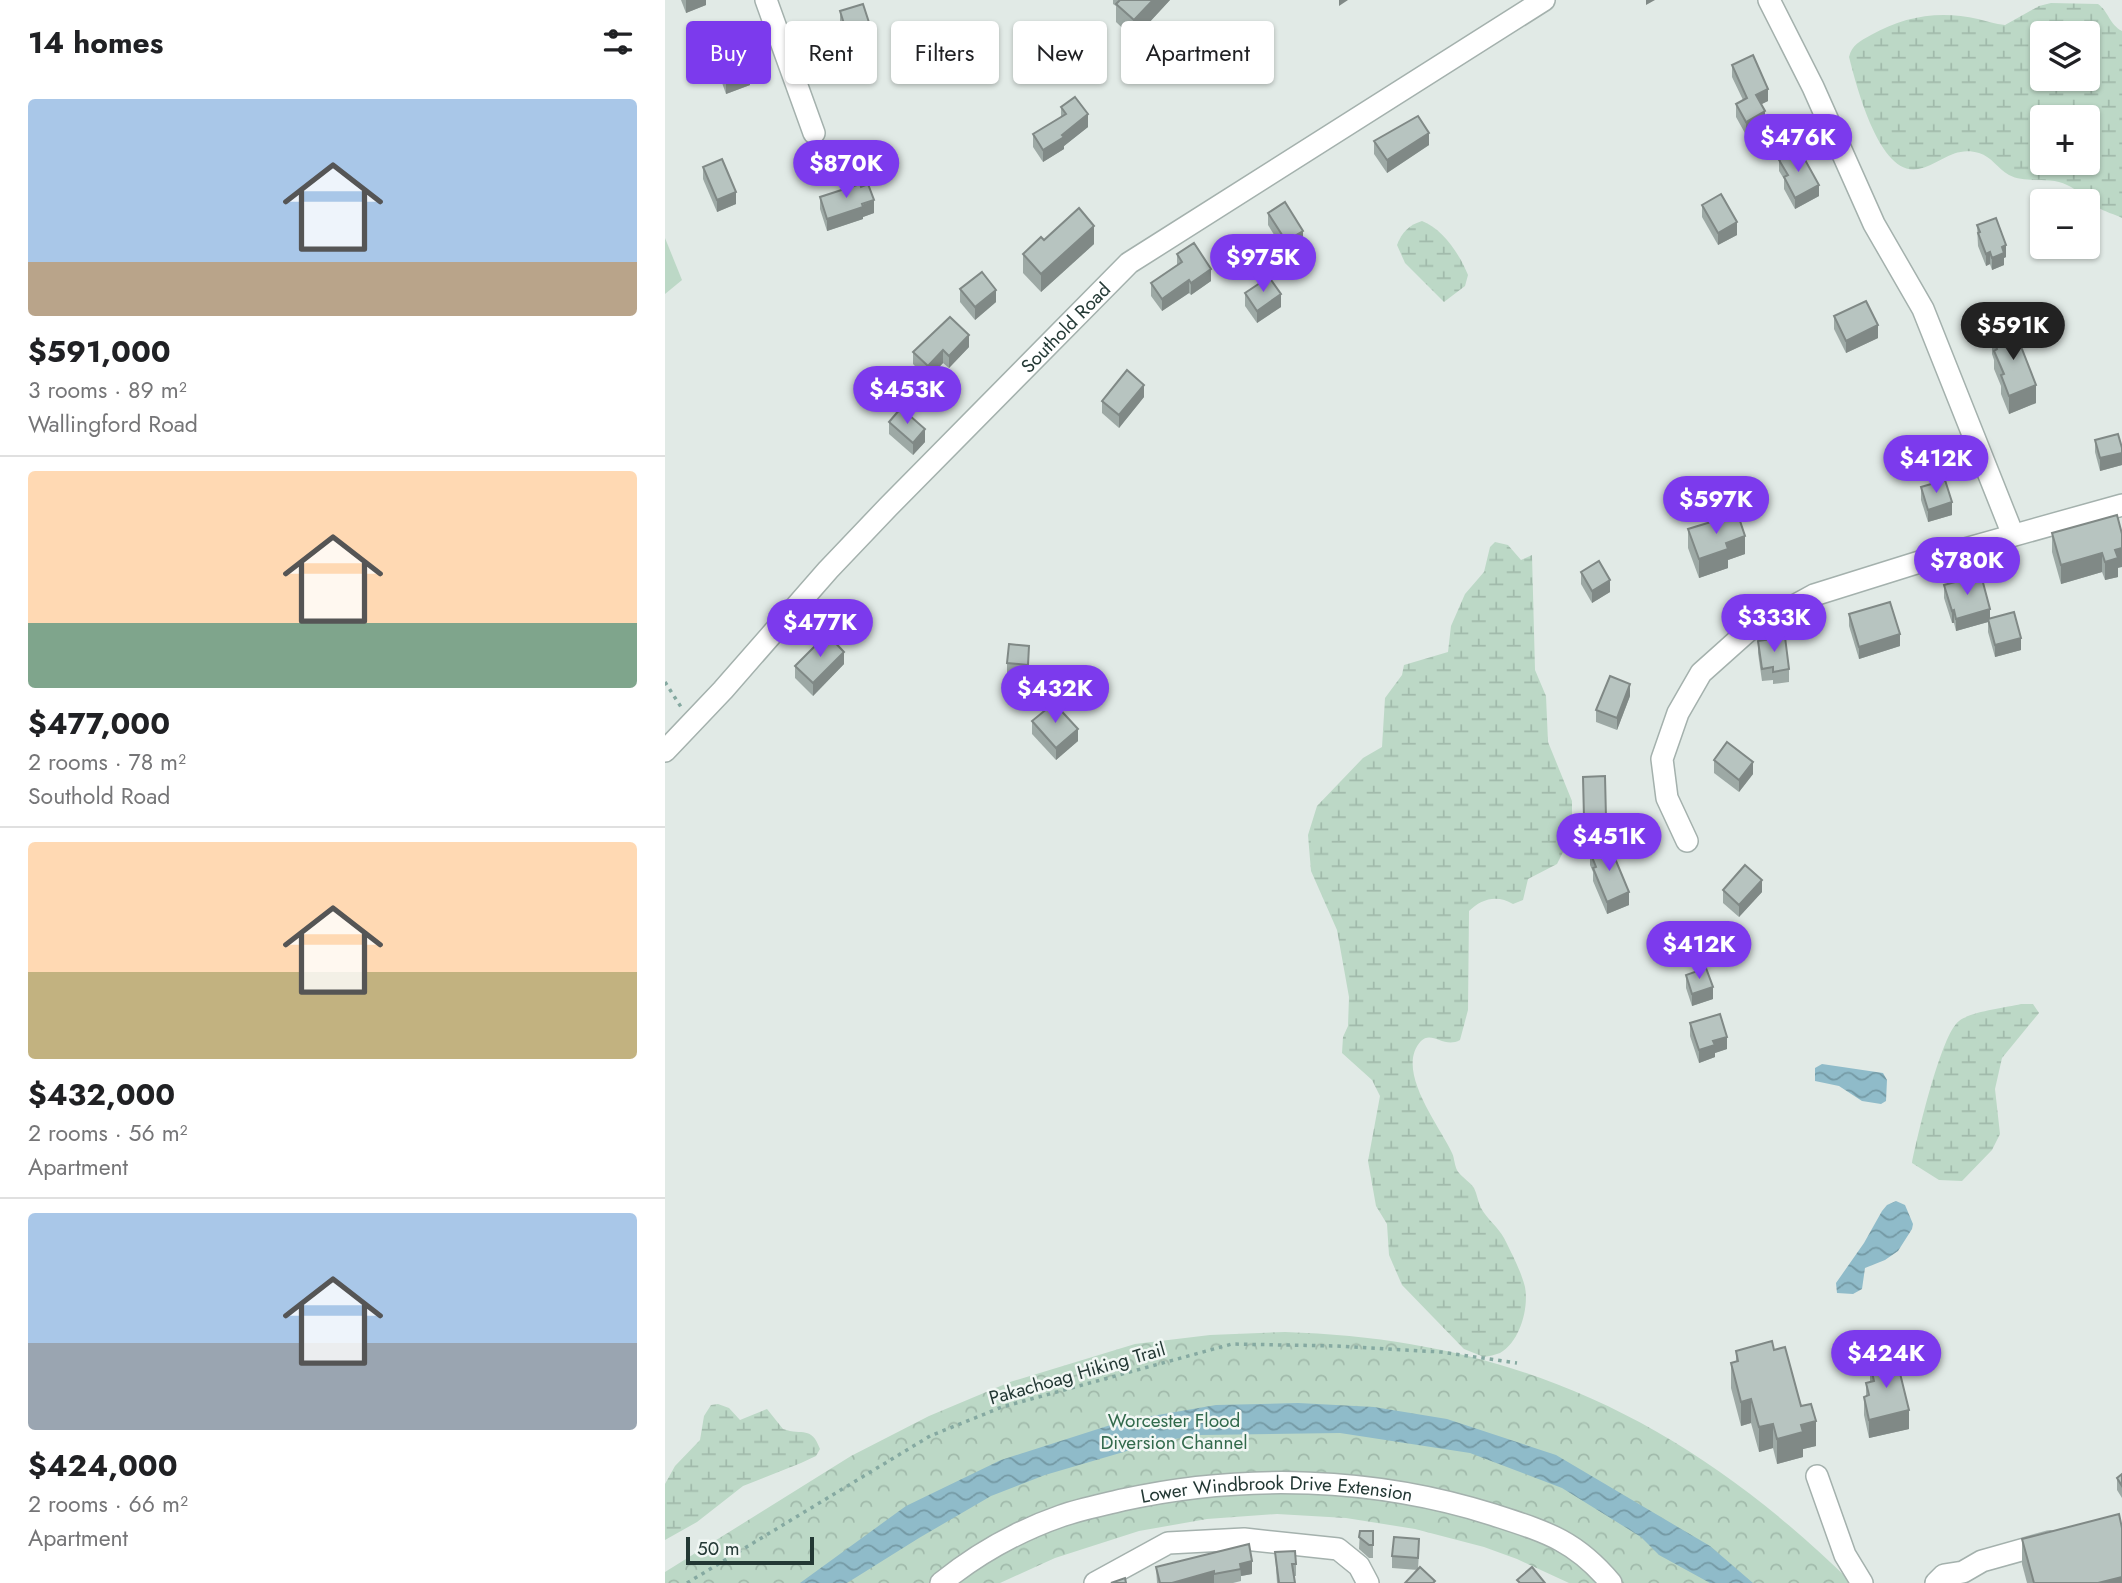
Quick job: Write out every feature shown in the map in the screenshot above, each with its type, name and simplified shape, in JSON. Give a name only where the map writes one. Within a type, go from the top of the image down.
[{"type":"street","points":[[766,0],[814,133]]},
{"type":"street","name":"Southold Road","points":[[665,751],[879,516],[1129,263],[1544,0]]},
{"type":"street","points":[[1769,0],[1813,87],[1874,224],[1923,309],[2013,535]]},
{"type":"street","points":[[1687,841],[1667,798],[1663,760],[1678,713],[1701,673],[1748,631],[1814,595],[2122,505]]},
{"type":"street","points":[[1817,1476],[1845,1555],[1862,1583]]},
{"type":"street","name":"Lower Windbrook Drive Extension","points":[[941,1583],[1002,1542],[1062,1515],[1131,1498],[1194,1487],[1267,1483],[1400,1493],[1454,1503],[1561,1538],[1592,1562],[1611,1583]]},
{"type":"street","points":[[1936,1583],[1944,1575],[1963,1573],[1982,1560],[2074,1535]]},
{"type":"street","points":[[1095,1583],[1168,1543],[1244,1539],[1338,1549],[1359,1566],[1368,1583]]},
{"type":"path","points":[[665,682],[693,722]]},
{"type":"path","name":"Pakachoag Hiking Trail","points":[[687,1583],[930,1436],[1002,1407],[1231,1344],[1441,1352],[1517,1363]]},
{"type":"green space","points":[[2051,3],[2098,4],[2122,31],[2122,218],[2100,208],[2100,189],[2073,189],[2060,182],[2016,178],[1987,157],[1970,151],[1954,153],[1926,167],[1904,168],[1892,159],[1881,144],[1871,126],[1857,87],[1849,57],[1854,46],[1884,28],[1923,16],[1964,16],[2005,25],[2039,6]]},
{"type":"green space","points":[[1422,221],[1437,230],[1450,244],[1468,275],[1465,286],[1444,302],[1405,263],[1397,245],[1407,230]]},
{"type":"green space","points":[[665,238],[682,280],[665,294]]},
{"type":"green space","points":[[1495,542],[1508,545],[1521,560],[1532,555],[1535,670],[1546,696],[1548,742],[1572,801],[1572,834],[1557,864],[1528,879],[1523,900],[1513,904],[1501,899],[1489,899],[1469,911],[1468,1010],[1460,1040],[1449,1042],[1425,1038],[1414,1053],[1413,1067],[1422,1098],[1452,1153],[1457,1171],[1474,1188],[1481,1208],[1504,1238],[1525,1287],[1526,1305],[1518,1333],[1500,1353],[1484,1357],[1464,1349],[1402,1285],[1389,1255],[1387,1224],[1376,1206],[1368,1161],[1380,1096],[1372,1080],[1342,1053],[1343,1037],[1348,1026],[1349,997],[1337,930],[1311,871],[1308,835],[1317,806],[1363,758],[1382,747],[1385,698],[1402,675],[1404,665],[1448,652],[1451,626],[1465,594],[1484,572],[1490,547]]},
{"type":"green space","points":[[2033,1004],[2039,1013],[2002,1058],[1995,1089],[2000,1134],[1992,1150],[1962,1181],[1939,1180],[1912,1163],[1945,1045],[1959,1021],[1980,1012]]},
{"type":"green space","name":"Worcester Flood Diversion Channel","points":[[1285,1332],[1369,1338],[1448,1352],[1523,1372],[1594,1400],[1662,1435],[1727,1477],[1790,1526],[1852,1583],[1569,1583],[1484,1547],[1415,1529],[1346,1518],[1277,1514],[1207,1519],[1139,1531],[1055,1558],[1000,1583],[665,1583],[665,1572],[851,1456],[929,1416],[1010,1382],[1135,1344],[1210,1335]]},
{"type":"green space","points":[[718,1404],[729,1408],[740,1420],[767,1409],[783,1429],[810,1434],[820,1449],[816,1456],[743,1486],[697,1522],[665,1540],[665,1484],[675,1466],[700,1440],[704,1416],[711,1405]]},
{"type":"water","points":[[1822,1064],[1883,1073],[1887,1080],[1886,1101],[1881,1104],[1862,1101],[1839,1086],[1815,1081],[1815,1068]]},
{"type":"water","points":[[1896,1201],[1905,1205],[1913,1224],[1898,1251],[1865,1268],[1862,1289],[1853,1294],[1837,1293],[1836,1283],[1882,1211]]},
{"type":"water","points":[[1298,1403],[1374,1407],[1447,1419],[1556,1455],[1710,1546],[1753,1583],[1710,1583],[1659,1555],[1641,1537],[1562,1488],[1470,1453],[1340,1433],[1201,1435],[1161,1441],[1045,1475],[991,1496],[847,1583],[800,1583],[906,1506],[1001,1460],[1123,1421],[1216,1405]]},
{"type":"building","points":[[1120,0],[1153,0],[1134,20],[1116,4]]},
{"type":"building","points":[[863,4],[868,21],[843,21],[840,11]]},
{"type":"building","points":[[1753,55],[1768,89],[1756,95],[1765,111],[1746,122],[1736,104],[1747,98],[1732,65]]},
{"type":"building","points":[[1075,97],[1088,114],[1062,135],[1064,137],[1043,150],[1033,134],[1066,114],[1061,107]]},
{"type":"building","points":[[1418,116],[1429,133],[1387,160],[1374,141]]},
{"type":"building","points":[[1799,149],[1819,185],[1795,198],[1784,177],[1788,175],[1779,160]]},
{"type":"building","points":[[722,159],[736,192],[717,200],[703,167]]},
{"type":"building","points":[[860,184],[861,187],[868,184],[874,200],[862,204],[863,207],[827,219],[820,197]]},
{"type":"building","points":[[1721,194],[1737,222],[1718,233],[1702,205]]},
{"type":"building","points":[[1285,202],[1303,231],[1286,241],[1268,213]]},
{"type":"building","points":[[1079,208],[1094,226],[1041,274],[1023,254],[1041,237],[1044,240]]},
{"type":"building","points":[[1996,218],[2006,245],[2002,247],[2004,253],[1992,258],[1990,252],[1986,254],[1977,225]]},
{"type":"building","points":[[1194,243],[1211,269],[1191,283],[1189,280],[1162,299],[1151,283],[1182,262],[1177,254]]},
{"type":"building","points":[[982,272],[996,290],[975,307],[960,289]]},
{"type":"building","points":[[1269,277],[1281,294],[1257,311],[1245,293]]},
{"type":"building","points":[[1866,301],[1878,325],[1846,341],[1834,316]]},
{"type":"building","points":[[950,317],[969,335],[949,356],[943,350],[928,366],[913,352]]},
{"type":"building","points":[[2013,326],[2036,385],[2009,396],[2001,375],[2004,374],[1994,351],[1997,349],[1992,335]]},
{"type":"building","points":[[1127,370],[1144,385],[1119,415],[1102,401]]},
{"type":"building","points":[[901,408],[925,429],[913,443],[889,422]]},
{"type":"building","points":[[2118,434],[2122,453],[2100,458],[2095,440]]},
{"type":"building","points":[[1945,480],[1952,502],[1928,510],[1921,487]]},
{"type":"building","points":[[1738,515],[1745,536],[1726,543],[1728,549],[1699,559],[1688,529]]},
{"type":"building","points":[[2117,515],[2122,534],[2122,548],[2115,550],[2118,558],[2105,562],[2102,553],[2061,565],[2052,533]]},
{"type":"building","points":[[1599,561],[1610,580],[1592,591],[1581,572]]},
{"type":"building","points":[[1981,575],[1990,609],[1956,619],[1944,585]]},
{"type":"building","points":[[1890,602],[1900,634],[1859,647],[1849,614]]},
{"type":"building","points":[[2014,612],[2021,638],[1995,645],[1988,619]]},
{"type":"building","points":[[827,634],[844,652],[813,683],[795,666]]},
{"type":"building","points":[[1785,637],[1789,669],[1773,672],[1773,667],[1762,669],[1758,641]]},
{"type":"building","points":[[1009,644],[1029,646],[1028,665],[1007,663]]},
{"type":"building","points":[[1610,676],[1630,684],[1617,718],[1596,710]]},
{"type":"building","points":[[1054,703],[1078,729],[1056,748],[1032,721]]},
{"type":"building","points":[[1727,742],[1753,762],[1739,780],[1714,760]]},
{"type":"building","points":[[1605,776],[1606,818],[1584,818],[1583,777]]},
{"type":"building","points":[[1609,844],[1629,892],[1607,902],[1593,868],[1596,867],[1590,852]]},
{"type":"building","points":[[1745,865],[1762,880],[1739,905],[1723,890]]},
{"type":"building","points":[[1706,968],[1713,987],[1692,994],[1686,975]]},
{"type":"building","points":[[1720,1014],[1727,1037],[1713,1041],[1715,1045],[1699,1050],[1690,1023]]},
{"type":"building","points":[[1772,1341],[1774,1350],[1785,1347],[1801,1406],[1811,1404],[1816,1421],[1801,1425],[1803,1432],[1777,1439],[1773,1424],[1759,1427],[1751,1399],[1741,1402],[1731,1363],[1738,1361],[1736,1351]]},
{"type":"building","points":[[1896,1357],[1909,1410],[1869,1420],[1864,1397],[1869,1395],[1866,1383],[1874,1381],[1870,1363]]},
{"type":"building","points":[[2119,1514],[2122,1528],[2122,1577],[2098,1583],[2034,1583],[2022,1539]]},
{"type":"building","points":[[1360,1531],[1373,1531],[1373,1545],[1359,1537]]},
{"type":"building","points":[[1394,1537],[1419,1539],[1418,1558],[1392,1556]]},
{"type":"building","points":[[1249,1544],[1252,1561],[1240,1564],[1241,1569],[1214,1574],[1214,1571],[1172,1583],[1160,1583],[1156,1567]]},
{"type":"building","points":[[1295,1551],[1296,1564],[1292,1564],[1295,1583],[1279,1583],[1275,1552]]},
{"type":"building","points":[[1420,1567],[1435,1581],[1405,1583]]},
{"type":"building","points":[[1532,1567],[1545,1583],[1520,1583],[1517,1580]]},
{"type":"building","points":[[1125,1578],[1126,1583],[1111,1583]]}]
